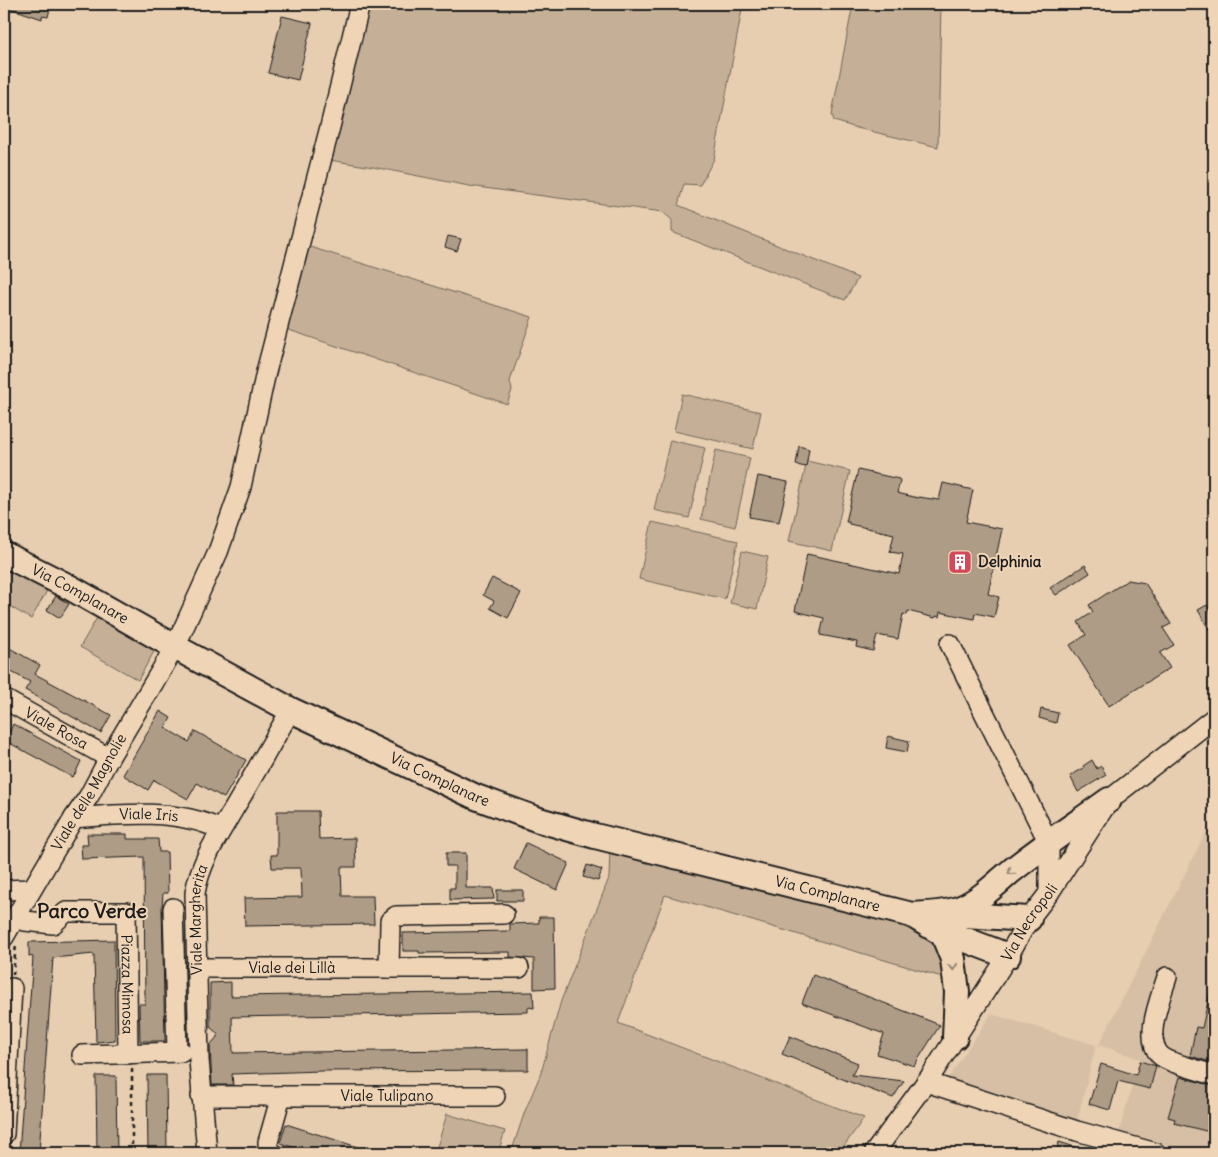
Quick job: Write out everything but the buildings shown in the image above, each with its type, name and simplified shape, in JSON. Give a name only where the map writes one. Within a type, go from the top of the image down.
[{"type":"main road","name":"Via Complanare","points":[[4,554],[71,588],[291,710],[476,797],[538,820],[927,918]]},
{"type":"main road","points":[[927,918],[961,908],[973,901],[997,885],[1009,873],[1049,843],[1110,800]]},
{"type":"main road","points":[[927,918],[1029,919]]},
{"type":"main road","points":[[927,918],[1008,956]]},
{"type":"main road","points":[[927,918],[943,934],[953,960],[957,992],[955,1037]]},
{"type":"street","name":"Viale delle Magnolie","points":[[4,937],[21,918],[31,889],[89,796],[109,758],[175,647],[218,552],[241,487],[266,372],[360,4]]},
{"type":"street","points":[[950,644],[1049,843],[1049,893]]},
{"type":"street","name":"Viale Rosa","points":[[4,699],[109,758]]},
{"type":"street","name":"Viale Margherita","points":[[207,1153],[201,1096],[199,1051],[196,968],[196,882],[206,857],[291,710]]},
{"type":"street","name":"Via Necropoli","points":[[874,1153],[926,1082],[1008,956],[1029,919],[1049,893],[1110,800],[1214,718]]},
{"type":"street","name":"Viale Iris","points":[[74,818],[119,814],[173,816],[210,824],[221,830]]},
{"type":"street","points":[[4,890],[31,889]]},
{"type":"street","name":"Viale Margherita","points":[[173,908],[179,1052]]},
{"type":"street","name":"Piazza Mimosa","points":[[21,918],[54,924],[66,912],[126,912],[130,1054]]},
{"type":"street","points":[[389,968],[390,920],[396,916],[504,914]]},
{"type":"street","name":"Viale dei Lillà","points":[[196,968],[519,968]]},
{"type":"street","points":[[1167,977],[1152,1029],[1155,1047],[1160,1056],[1195,1070],[1214,1075]]},
{"type":"street","points":[[4,1134],[12,988]]},
{"type":"street","name":"Piazza Mimosa","points":[[82,1055],[179,1052],[186,1045],[199,1051]]},
{"type":"street","points":[[926,1082],[1076,1131],[1156,1153]]},
{"type":"street","name":"Viale Tulipano","points":[[201,1096],[495,1096]]},
{"type":"street","points":[[273,1153],[268,1149],[268,1142],[281,1096]]},
{"type":"path","points":[[12,988],[17,936],[21,918]]},
{"type":"path","points":[[130,1054],[132,1153]]},
{"type":"shaded area","points":[[426,4],[743,4],[714,159],[700,185],[684,184],[678,205],[858,278],[845,300],[672,232],[672,220],[663,212],[469,186],[329,160],[367,6]]},
{"type":"shaded area","points":[[853,4],[941,4],[938,147],[834,121],[832,114]]},
{"type":"shaded area","points":[[307,246],[532,317],[510,381],[512,390],[507,404],[286,329]]},
{"type":"shaded area","points":[[682,394],[761,412],[753,449],[674,431]]},
{"type":"shaded area","points":[[670,440],[705,448],[689,518],[654,510]]},
{"type":"shaded area","points":[[716,450],[750,458],[735,527],[701,519]]},
{"type":"shaded area","points":[[807,461],[850,471],[832,551],[789,541]]},
{"type":"shaded area","points":[[652,522],[738,541],[725,599],[639,579]]},
{"type":"shaded area","points":[[742,551],[768,557],[757,609],[730,603]]},
{"type":"shaded area","points":[[4,564],[48,589],[31,619],[4,603]]},
{"type":"shaded area","points":[[98,616],[156,648],[138,680],[80,647]]},
{"type":"shaded area","points":[[1214,816],[1214,1153],[1192,1153],[1119,1132],[1140,1059],[1099,1045]]},
{"type":"shaded area","points":[[610,849],[868,912],[931,933],[945,959],[942,977],[665,895],[618,1023],[864,1118],[839,1153],[511,1153],[525,1111],[541,1073],[561,1001],[609,878]]},
{"type":"shaded area","points":[[991,1014],[1096,1045],[1077,1121],[947,1080]]},
{"type":"shaded area","points":[[447,1114],[505,1131],[498,1153],[446,1153],[436,1150]]},
{"type":"place","name":"Delphinia","points":[[960,562]]},
{"type":"district","name":"Parco Verde","points":[[92,911]]}]
